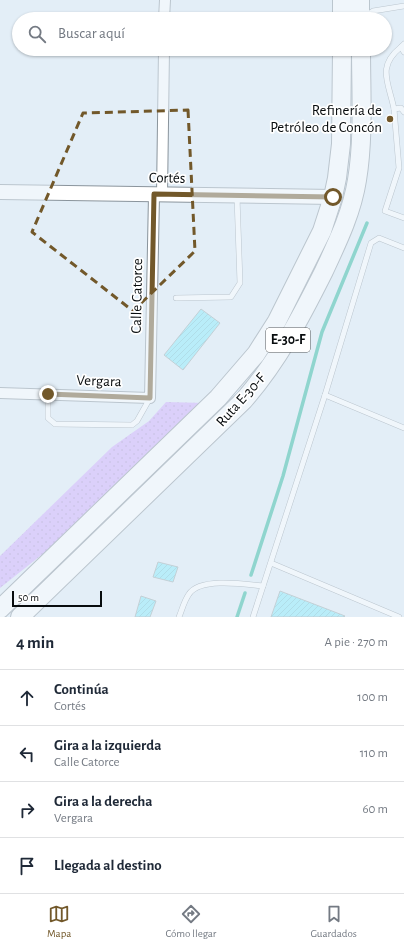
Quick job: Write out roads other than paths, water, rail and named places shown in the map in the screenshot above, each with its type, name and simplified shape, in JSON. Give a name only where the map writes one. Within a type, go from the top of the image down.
[{"type":"highway","points":[[342,0],[342,12]]},
{"type":"highway","points":[[360,0],[360,12]]},
{"type":"highway","name":"Ruta E-30-F","points":[[0,609],[173,444],[243,370],[268,336],[286,305],[322,231],[333,197],[341,144],[342,56]]},
{"type":"highway","name":"Ruta E-30-F","points":[[20,617],[244,400],[266,373],[284,347],[307,305],[335,246],[353,198],[359,165],[360,56]]},
{"type":"main road","name":"Cortés","points":[[0,192],[333,197]]},
{"type":"street","points":[[164,12],[165,0]]},
{"type":"street","name":"Calle Catorce","points":[[150,398],[164,56]]},
{"type":"street","name":"Vergara","points":[[0,393],[150,398]]},
{"type":"lane","points":[[371,12],[404,6]]},
{"type":"lane","points":[[392,55],[402,45],[404,52]]},
{"type":"lane","points":[[391,56],[385,71],[394,109],[399,168],[385,211],[404,218]]},
{"type":"lane","points":[[394,109],[401,108],[404,112]]},
{"type":"lane","points":[[176,298],[231,297],[236,292],[240,283],[237,196]]},
{"type":"lane","points":[[253,617],[325,395],[371,242],[380,238],[404,248]]},
{"type":"lane","points":[[48,394],[48,418],[56,424],[132,424],[137,421],[150,398]]},
{"type":"lane","points":[[325,395],[404,428]]},
{"type":"lane","points":[[270,562],[399,617]]},
{"type":"lane","points":[[178,617],[189,593],[205,584],[232,582],[263,586]]},
{"type":"waterway","points":[[251,575],[283,476],[322,332],[367,223]]},
{"type":"waterway","points":[[237,617],[245,593]]},
{"type":"place","name":"Refinería de Petróleo de Concón","points":[[390,119]]}]
